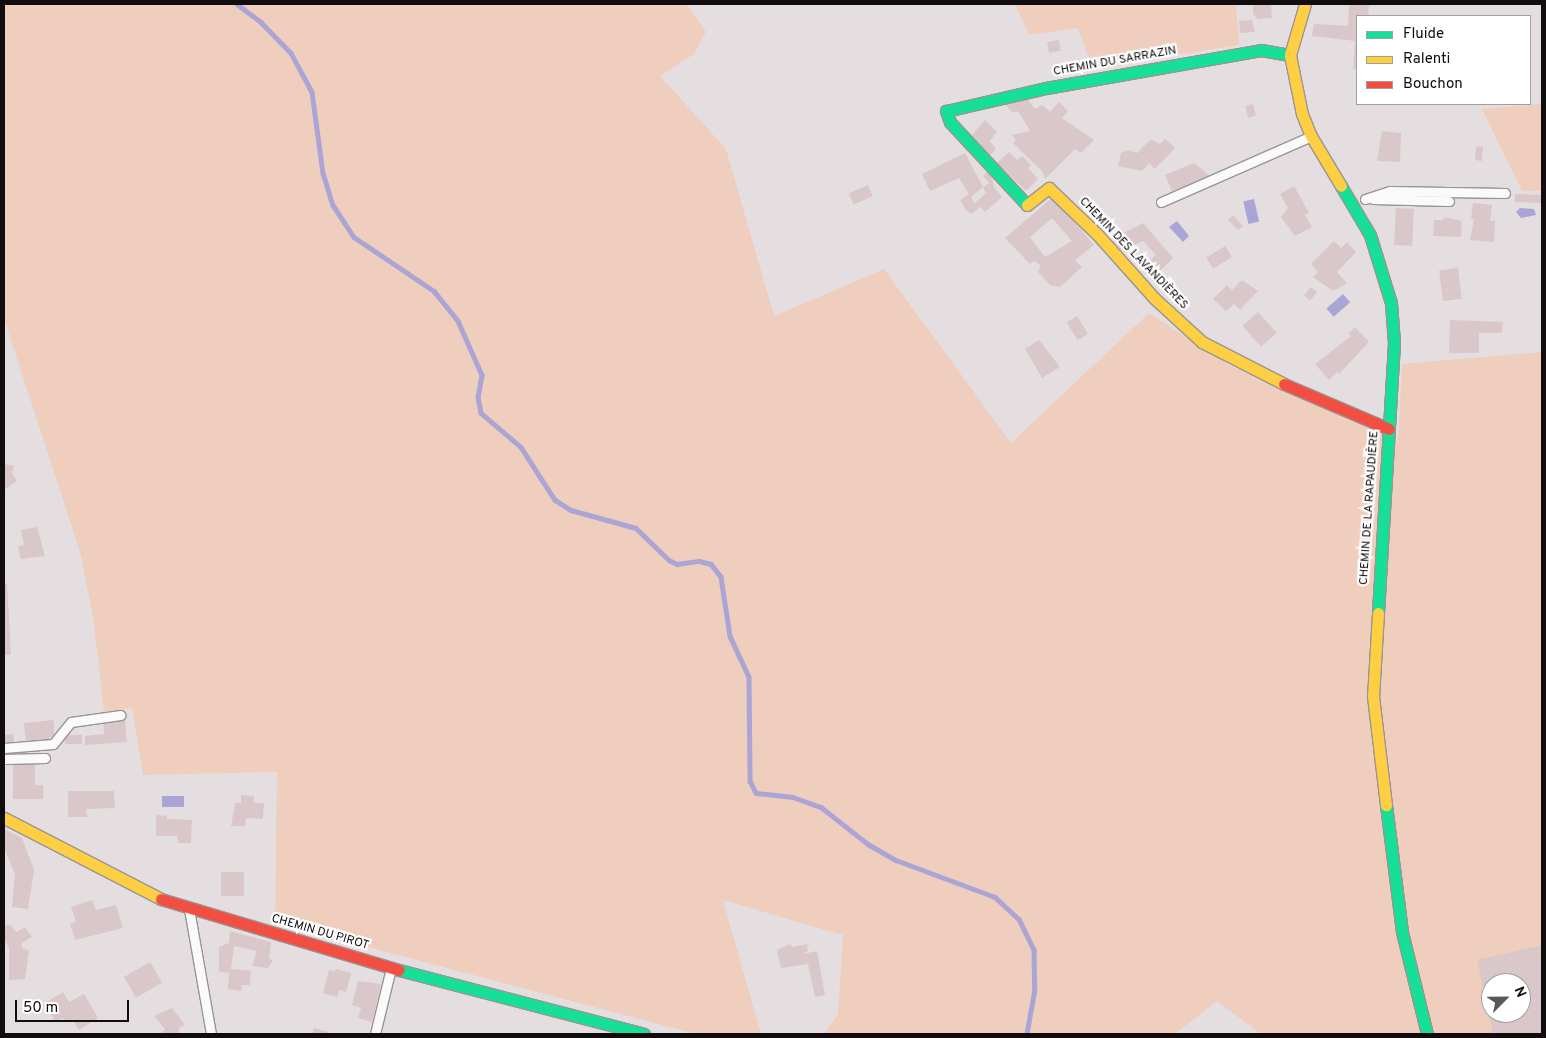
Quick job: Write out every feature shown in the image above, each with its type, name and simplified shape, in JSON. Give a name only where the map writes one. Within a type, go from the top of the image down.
[{"type":"street","name":"CHEMIN DE LA RAPAUDIÈRE","points":[[1305,4],[1290,55],[1302,114],[1311,136],[1354,205],[1377,252],[1391,303],[1394,343],[1373,696],[1402,932],[1427,1034]]},
{"type":"street","name":"CHEMIN DU SARRAZIN","points":[[946,111],[1046,88],[1262,50],[1290,55]]},
{"type":"street","name":"CHEMIN DES LAVANDIÈRES","points":[[946,111],[950,122],[1027,205],[1049,188],[1097,234],[1154,298],[1202,342],[1250,370],[1389,428]]},
{"type":"street","name":"CHEMIN DU PIROT","points":[[4,818],[155,898],[391,968],[644,1034]]},
{"type":"lane","points":[[1161,202],[1311,136]]},
{"type":"lane","points":[[1354,205],[1365,199],[1390,191],[1505,193]]},
{"type":"lane","points":[[1365,199],[1449,201]]},
{"type":"lane","points":[[4,748],[53,744],[71,722],[121,715]]},
{"type":"lane","points":[[4,759],[45,758]]},
{"type":"lane","points":[[189,909],[211,1034]]},
{"type":"lane","points":[[375,1034],[391,968]]},
{"type":"shaded area","points":[[4,4],[687,4],[706,32],[694,54],[660,76],[726,149],[774,316],[884,269],[1011,443],[1149,313],[1229,365],[1398,442],[1402,364],[1542,352],[1542,1034],[1261,1034],[1217,1001],[1175,1034],[824,1034],[838,1014],[843,935],[723,900],[761,1034],[696,1034],[379,950],[275,918],[277,772],[143,775],[132,708],[104,712],[94,624],[81,555],[4,319]]},
{"type":"shaded area","points":[[1015,4],[1236,4],[1239,45],[1092,68],[1078,28],[1029,35]]},
{"type":"shaded area","points":[[1542,104],[1542,191],[1522,191],[1482,109]]},
{"type":"shaded area","points":[[1254,199],[1259,221],[1248,224],[1243,201]]},
{"type":"shaded area","points":[[1520,208],[1534,209],[1536,215],[1521,218],[1516,212]]},
{"type":"shaded area","points":[[1177,221],[1189,236],[1183,242],[1169,227]]},
{"type":"shaded area","points":[[1343,294],[1350,302],[1334,317],[1326,308]]},
{"type":"shaded area","points":[[162,796],[184,796],[184,807],[162,807]]},
{"type":"building","points":[[1253,4],[1271,4],[1272,18],[1258,19],[1253,14]]},
{"type":"building","points":[[1349,4],[1369,4],[1368,15],[1356,15],[1356,69],[1353,69],[1355,41],[1312,36],[1314,24],[1348,26]]},
{"type":"building","points":[[1252,20],[1255,32],[1240,33],[1239,21]]},
{"type":"building","points":[[1059,40],[1061,51],[1049,53],[1047,42]]},
{"type":"building","points":[[1026,97],[1035,109],[1042,105],[1050,112],[1059,102],[1068,111],[1062,118],[1094,140],[1081,153],[1075,149],[1045,179],[1042,171],[1013,143],[1016,140],[1011,135],[1030,131],[1018,111],[1013,113],[1003,102]]},
{"type":"building","points":[[1253,104],[1256,116],[1248,118],[1245,106]]},
{"type":"building","points":[[985,120],[997,132],[990,141],[996,149],[990,155],[972,135]]},
{"type":"building","points":[[1382,131],[1401,133],[1400,162],[1377,161]]},
{"type":"building","points":[[1151,139],[1160,144],[1165,139],[1175,148],[1155,169],[1149,163],[1142,171],[1118,166],[1121,153],[1128,150],[1137,153]]},
{"type":"building","points":[[1483,146],[1482,161],[1475,160],[1476,147]]},
{"type":"building","points":[[1009,152],[1017,160],[1022,156],[1031,165],[1028,168],[1038,179],[1026,191],[997,163]]},
{"type":"building","points":[[965,153],[983,187],[989,183],[983,176],[990,169],[994,187],[1002,197],[985,212],[981,207],[971,214],[966,210],[960,200],[969,194],[959,178],[930,191],[922,174]],"holes":[[[983,187],[986,193],[974,204],[971,197]]]},
{"type":"building","points":[[1194,163],[1211,177],[1172,191],[1165,175]]},
{"type":"building","points":[[868,185],[873,196],[854,205],[849,194]]},
{"type":"building","points":[[1294,186],[1309,213],[1305,215],[1312,227],[1295,236],[1281,217],[1288,208],[1280,194]]},
{"type":"building","points":[[1515,194],[1542,195],[1542,203],[1515,202]]},
{"type":"building","points":[[1053,197],[1094,245],[1075,260],[1082,267],[1060,287],[1050,285],[1038,272],[1041,265],[1034,261],[1030,264],[1005,238]],"holes":[[[1052,218],[1072,241],[1045,257],[1030,237]]]},
{"type":"building","points":[[1473,203],[1492,205],[1490,221],[1495,221],[1494,242],[1470,240],[1474,219],[1471,219]]},
{"type":"building","points":[[1396,208],[1414,209],[1412,246],[1394,245]]},
{"type":"building","points":[[1233,215],[1243,226],[1238,230],[1228,220]]},
{"type":"building","points":[[1444,217],[1462,221],[1461,237],[1433,236],[1434,220],[1443,220]]},
{"type":"building","points":[[1143,223],[1173,258],[1151,280],[1141,268],[1156,255],[1143,241],[1122,251],[1111,239]]},
{"type":"building","points":[[1334,241],[1341,248],[1347,242],[1356,252],[1337,272],[1347,283],[1333,291],[1313,277],[1318,272],[1311,264]]},
{"type":"building","points":[[1225,246],[1232,257],[1213,269],[1206,258]]},
{"type":"building","points":[[1458,268],[1462,299],[1443,301],[1439,270]]},
{"type":"building","points":[[1242,280],[1258,291],[1240,310],[1234,304],[1226,311],[1213,299],[1227,285],[1232,290]]},
{"type":"building","points":[[1311,287],[1317,292],[1310,301],[1304,295]]},
{"type":"building","points":[[1258,312],[1277,333],[1261,347],[1242,326]]},
{"type":"building","points":[[1077,316],[1088,334],[1078,340],[1067,322]]},
{"type":"building","points":[[1450,320],[1503,322],[1502,333],[1479,333],[1479,353],[1449,353]]},
{"type":"building","points":[[1355,327],[1369,342],[1339,374],[1337,372],[1329,380],[1315,364],[1351,336],[1348,334]]},
{"type":"building","points":[[1039,340],[1060,367],[1042,378],[1025,349]]},
{"type":"building","points":[[4,464],[14,466],[12,473],[17,481],[4,490]]},
{"type":"building","points":[[37,527],[45,556],[21,559],[18,546],[24,545],[21,530]]},
{"type":"building","points":[[4,584],[7,584],[11,655],[4,655]]},
{"type":"building","points":[[54,720],[54,735],[48,740],[26,742],[24,723]]},
{"type":"building","points":[[125,720],[127,742],[85,745],[85,736],[104,734],[103,721]]},
{"type":"building","points":[[13,734],[14,742],[5,743],[4,735]]},
{"type":"building","points":[[65,735],[82,735],[82,744],[65,744]]},
{"type":"building","points":[[13,765],[35,765],[35,785],[43,785],[43,799],[13,799]]},
{"type":"building","points":[[68,791],[114,791],[115,808],[86,809],[87,817],[68,817]]},
{"type":"building","points":[[241,795],[254,796],[254,803],[264,803],[263,819],[246,818],[245,826],[231,826],[235,803],[241,803]]},
{"type":"building","points":[[156,815],[167,816],[167,819],[192,820],[191,843],[178,843],[177,836],[156,836]]},
{"type":"building","points":[[4,829],[22,838],[34,870],[28,909],[12,907],[15,875],[4,847]]},
{"type":"building","points":[[221,872],[244,872],[244,896],[221,896]]},
{"type":"building","points":[[92,900],[96,910],[116,905],[123,928],[75,940],[70,924],[76,922],[71,907]]},
{"type":"building","points":[[4,925],[11,925],[16,932],[25,927],[32,937],[22,943],[22,948],[29,950],[25,979],[9,980],[9,948],[4,939]]},
{"type":"building","points":[[230,931],[271,942],[269,959],[273,960],[268,968],[252,966],[257,951],[234,946],[231,969],[251,971],[250,985],[242,985],[241,991],[228,989],[229,973],[219,972],[219,947],[229,943]]},
{"type":"building","points":[[790,944],[792,947],[807,944],[808,951],[803,954],[817,951],[825,995],[815,997],[808,964],[781,968],[777,950]]},
{"type":"building","points":[[1542,945],[1542,1034],[1493,1034],[1491,1023],[1531,1023],[1531,973],[1481,973],[1481,978],[1477,960]]},
{"type":"building","points":[[150,962],[162,983],[136,998],[124,977]]},
{"type":"building","points":[[336,969],[351,973],[346,992],[339,990],[337,997],[323,993],[329,970],[335,972]]},
{"type":"building","points":[[358,981],[381,984],[372,1022],[358,1018],[361,1008],[352,1005]]},
{"type":"building","points":[[63,992],[69,1002],[84,994],[98,1018],[79,1030],[73,1020],[66,1023],[63,1018],[55,1022],[45,1003]]},
{"type":"building","points":[[172,1008],[185,1025],[179,1028],[179,1034],[160,1034],[165,1029],[154,1016]]},
{"type":"building","points":[[314,1028],[328,1032],[327,1034],[312,1034]]},
{"type":"waterway","points":[[237,4],[261,22],[291,53],[312,92],[323,173],[333,205],[354,237],[434,291],[458,321],[482,375],[478,397],[481,413],[521,447],[555,500],[571,510],[636,528],[669,560],[677,564],[699,561],[711,564],[721,577],[730,636],[749,677],[750,781],[756,793],[793,797],[821,807],[868,844],[896,860],[995,897],[1019,919],[1034,950],[1035,989],[1027,1034]]},
{"type":"traffic: fast","points":[[1027,205],[950,122],[946,111],[1046,88],[1261,50],[1290,55]]},
{"type":"traffic: fast","points":[[1341,186],[1370,235],[1391,303],[1394,343],[1378,613]]},
{"type":"traffic: fast","points":[[1386,805],[1402,932],[1427,1034]]},
{"type":"traffic: fast","points":[[399,970],[644,1034]]},
{"type":"traffic: slow","points":[[1305,4],[1290,55],[1302,114],[1311,136],[1341,186]]},
{"type":"traffic: slow","points":[[1027,205],[1049,188],[1097,234],[1154,298],[1202,342],[1284,384]]},
{"type":"traffic: slow","points":[[1378,613],[1373,696],[1386,805]]},
{"type":"traffic: slow","points":[[4,818],[161,899]]},
{"type":"traffic: jam","points":[[1284,384],[1389,429]]},
{"type":"traffic: jam","points":[[161,899],[399,970]]}]
